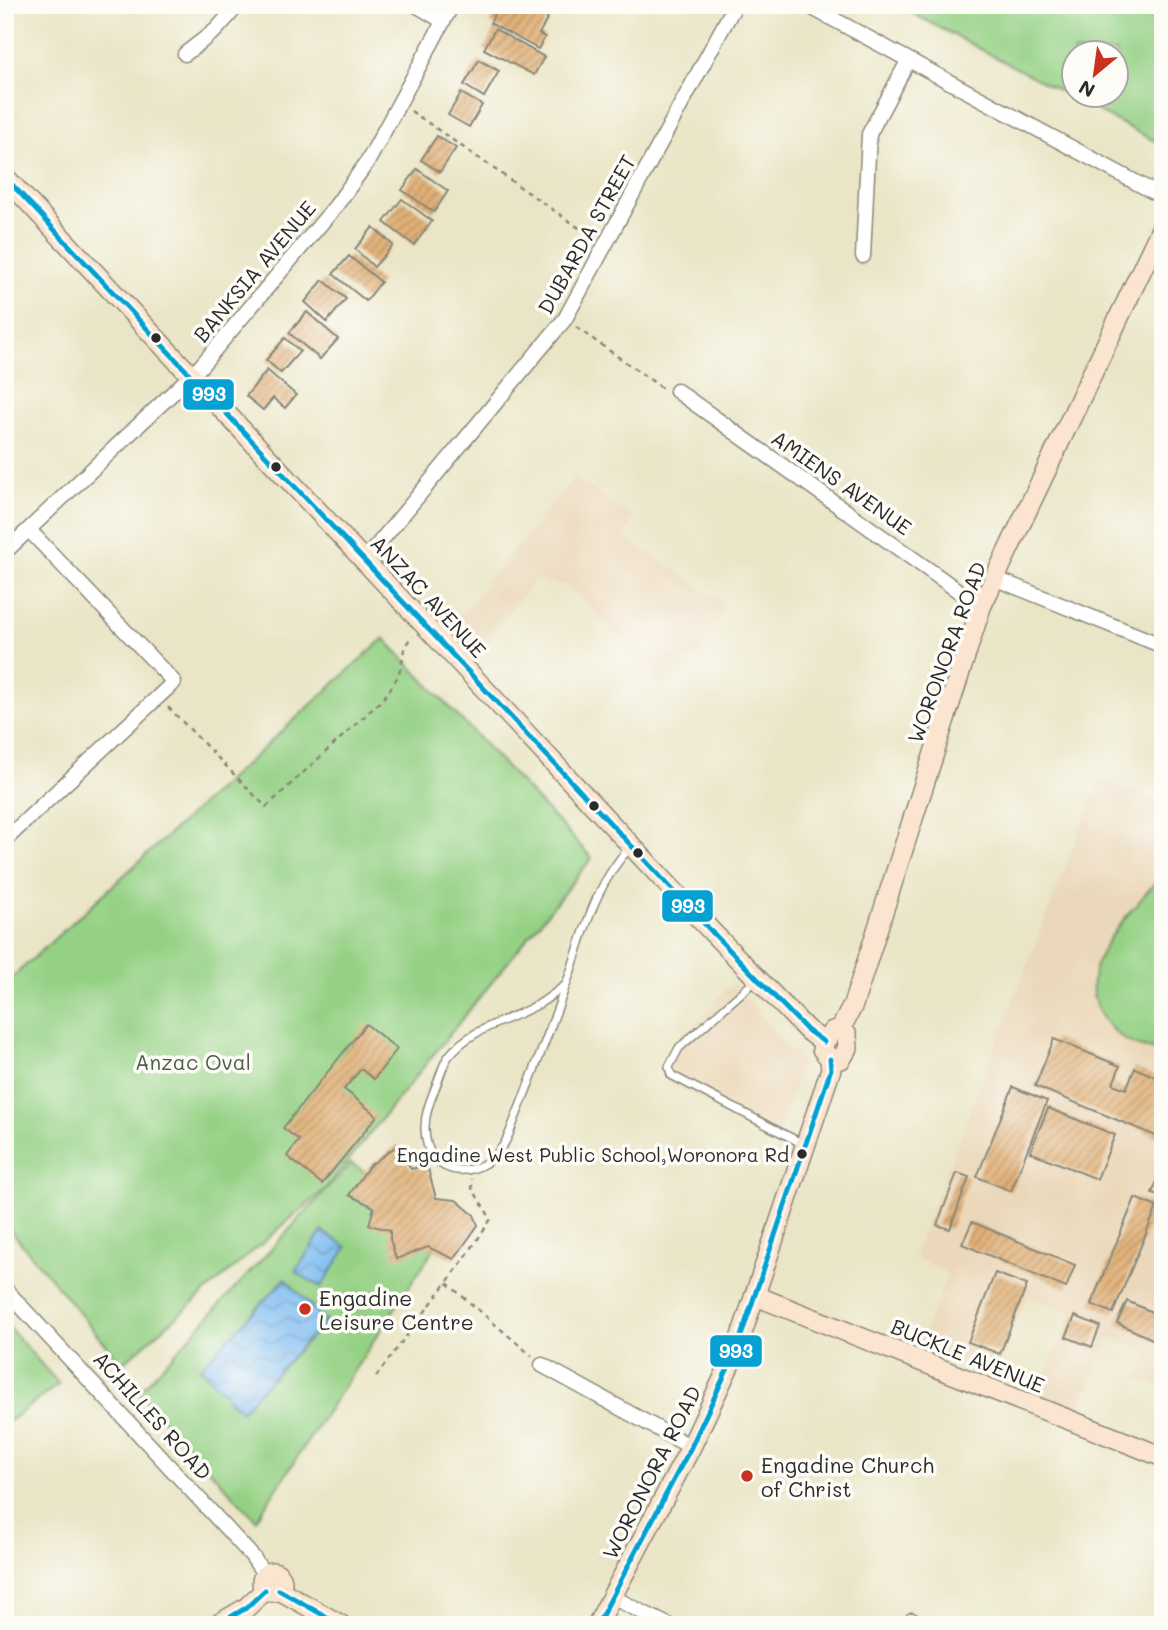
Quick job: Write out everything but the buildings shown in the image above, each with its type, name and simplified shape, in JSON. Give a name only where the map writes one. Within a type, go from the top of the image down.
[{"type":"street","points":[[185,54],[216,30],[238,5]]},
{"type":"street","points":[[416,5],[443,21]]},
{"type":"street","name":"BANKSIA AVENUE","points":[[5,552],[192,376],[335,207],[368,161],[452,5]]},
{"type":"street","name":"DUBARDA STREET","points":[[365,560],[565,319],[735,5]]},
{"type":"street","points":[[807,5],[1163,197]]},
{"type":"street","points":[[863,256],[869,134],[908,61]]},
{"type":"street","name":"ANZAC AVENUE","points":[[5,177],[631,846],[807,1030],[831,1044]]},
{"type":"street","name":"WORONORA ROAD","points":[[597,1625],[691,1447],[736,1351],[831,1069],[831,1044],[853,1005],[982,607],[1163,225]]},
{"type":"street","name":"AMIENS AVENUE","points":[[677,391],[982,607]]},
{"type":"street","points":[[5,840],[174,682],[29,530]]},
{"type":"street","points":[[994,578],[1163,646]]},
{"type":"street","name":"ACHILLES ROAD","points":[[5,1289],[243,1546],[269,1584],[341,1625]]},
{"type":"street","name":"BUCKLE AVENUE","points":[[756,1296],[1163,1457]]},
{"type":"street","points":[[542,1365],[691,1447]]},
{"type":"street","points":[[217,1625],[246,1608],[269,1584]]},
{"type":"street","points":[[612,1597],[668,1625]]},
{"type":"lane","points":[[566,985],[539,1004],[471,1035],[447,1058],[428,1108],[425,1129],[428,1146],[439,1163],[457,1171],[473,1170],[489,1163],[506,1141],[566,985],[604,880],[614,864],[631,846]]},
{"type":"lane","points":[[758,979],[679,1048],[669,1066],[671,1075],[805,1146]]},
{"type":"path","points":[[399,103],[606,247]]},
{"type":"path","points":[[565,319],[665,390],[677,391]]},
{"type":"path","points":[[158,697],[267,807],[382,700],[394,684],[401,667],[404,645],[425,624]]},
{"type":"path","points":[[376,1377],[466,1258],[491,1219],[471,1188],[473,1170]]},
{"type":"path","points":[[447,1283],[542,1365]]},
{"type":"shaded area","points":[[574,477],[635,518],[623,535],[724,603],[708,650],[669,667],[661,683],[569,586],[535,580],[482,645],[457,619]]},
{"type":"shaded area","points":[[1100,778],[1163,803],[1163,1389],[1138,1378],[1148,1352],[1110,1337],[1079,1410],[1038,1393],[1072,1313],[1027,1295],[995,1375],[919,1344],[948,1273],[913,1257]]},
{"type":"shaded area","points":[[733,982],[802,1064],[776,1138],[669,1082],[659,1062]]},
{"type":"green space","points":[[897,5],[1163,5],[1163,124],[1154,141],[1092,108],[1130,108],[1130,38],[1060,38],[1060,91]]},
{"type":"green space","name":"Anzac Oval","points":[[384,638],[592,858],[325,1189],[122,1364],[5,1224],[5,984]]},
{"type":"green space","points":[[1163,879],[1163,1050],[1134,1044],[1115,1032],[1097,1008],[1093,989],[1095,970],[1102,951],[1154,884]]},
{"type":"green space","name":"Engadine Leisure Centre","points":[[351,1163],[449,1226],[256,1520],[138,1393]]},
{"type":"green space","points":[[5,1323],[59,1384],[5,1424]]},
{"type":"water","points":[[322,1231],[347,1247],[321,1287],[295,1272]]},
{"type":"water","points":[[285,1279],[326,1321],[241,1411],[200,1368]]},
{"type":"transit line","name":"993","points":[[5,177],[714,934],[807,1030],[824,1042]]},
{"type":"transit line","name":"993","points":[[597,1625],[691,1447],[736,1351],[831,1069],[830,1059]]},
{"type":"transit line","name":"993","points":[[217,1625],[246,1608],[265,1590]]},
{"type":"transit line","name":"993","points":[[279,1590],[341,1625]]},
{"type":"place","name":"Engadine West Public School,Woronora Rd","points":[[802,1154]]},
{"type":"place","name":"Engadine Leisure Centre","points":[[305,1309]]},
{"type":"place","name":"Engadine Church of Christ","points":[[747,1476]]}]
